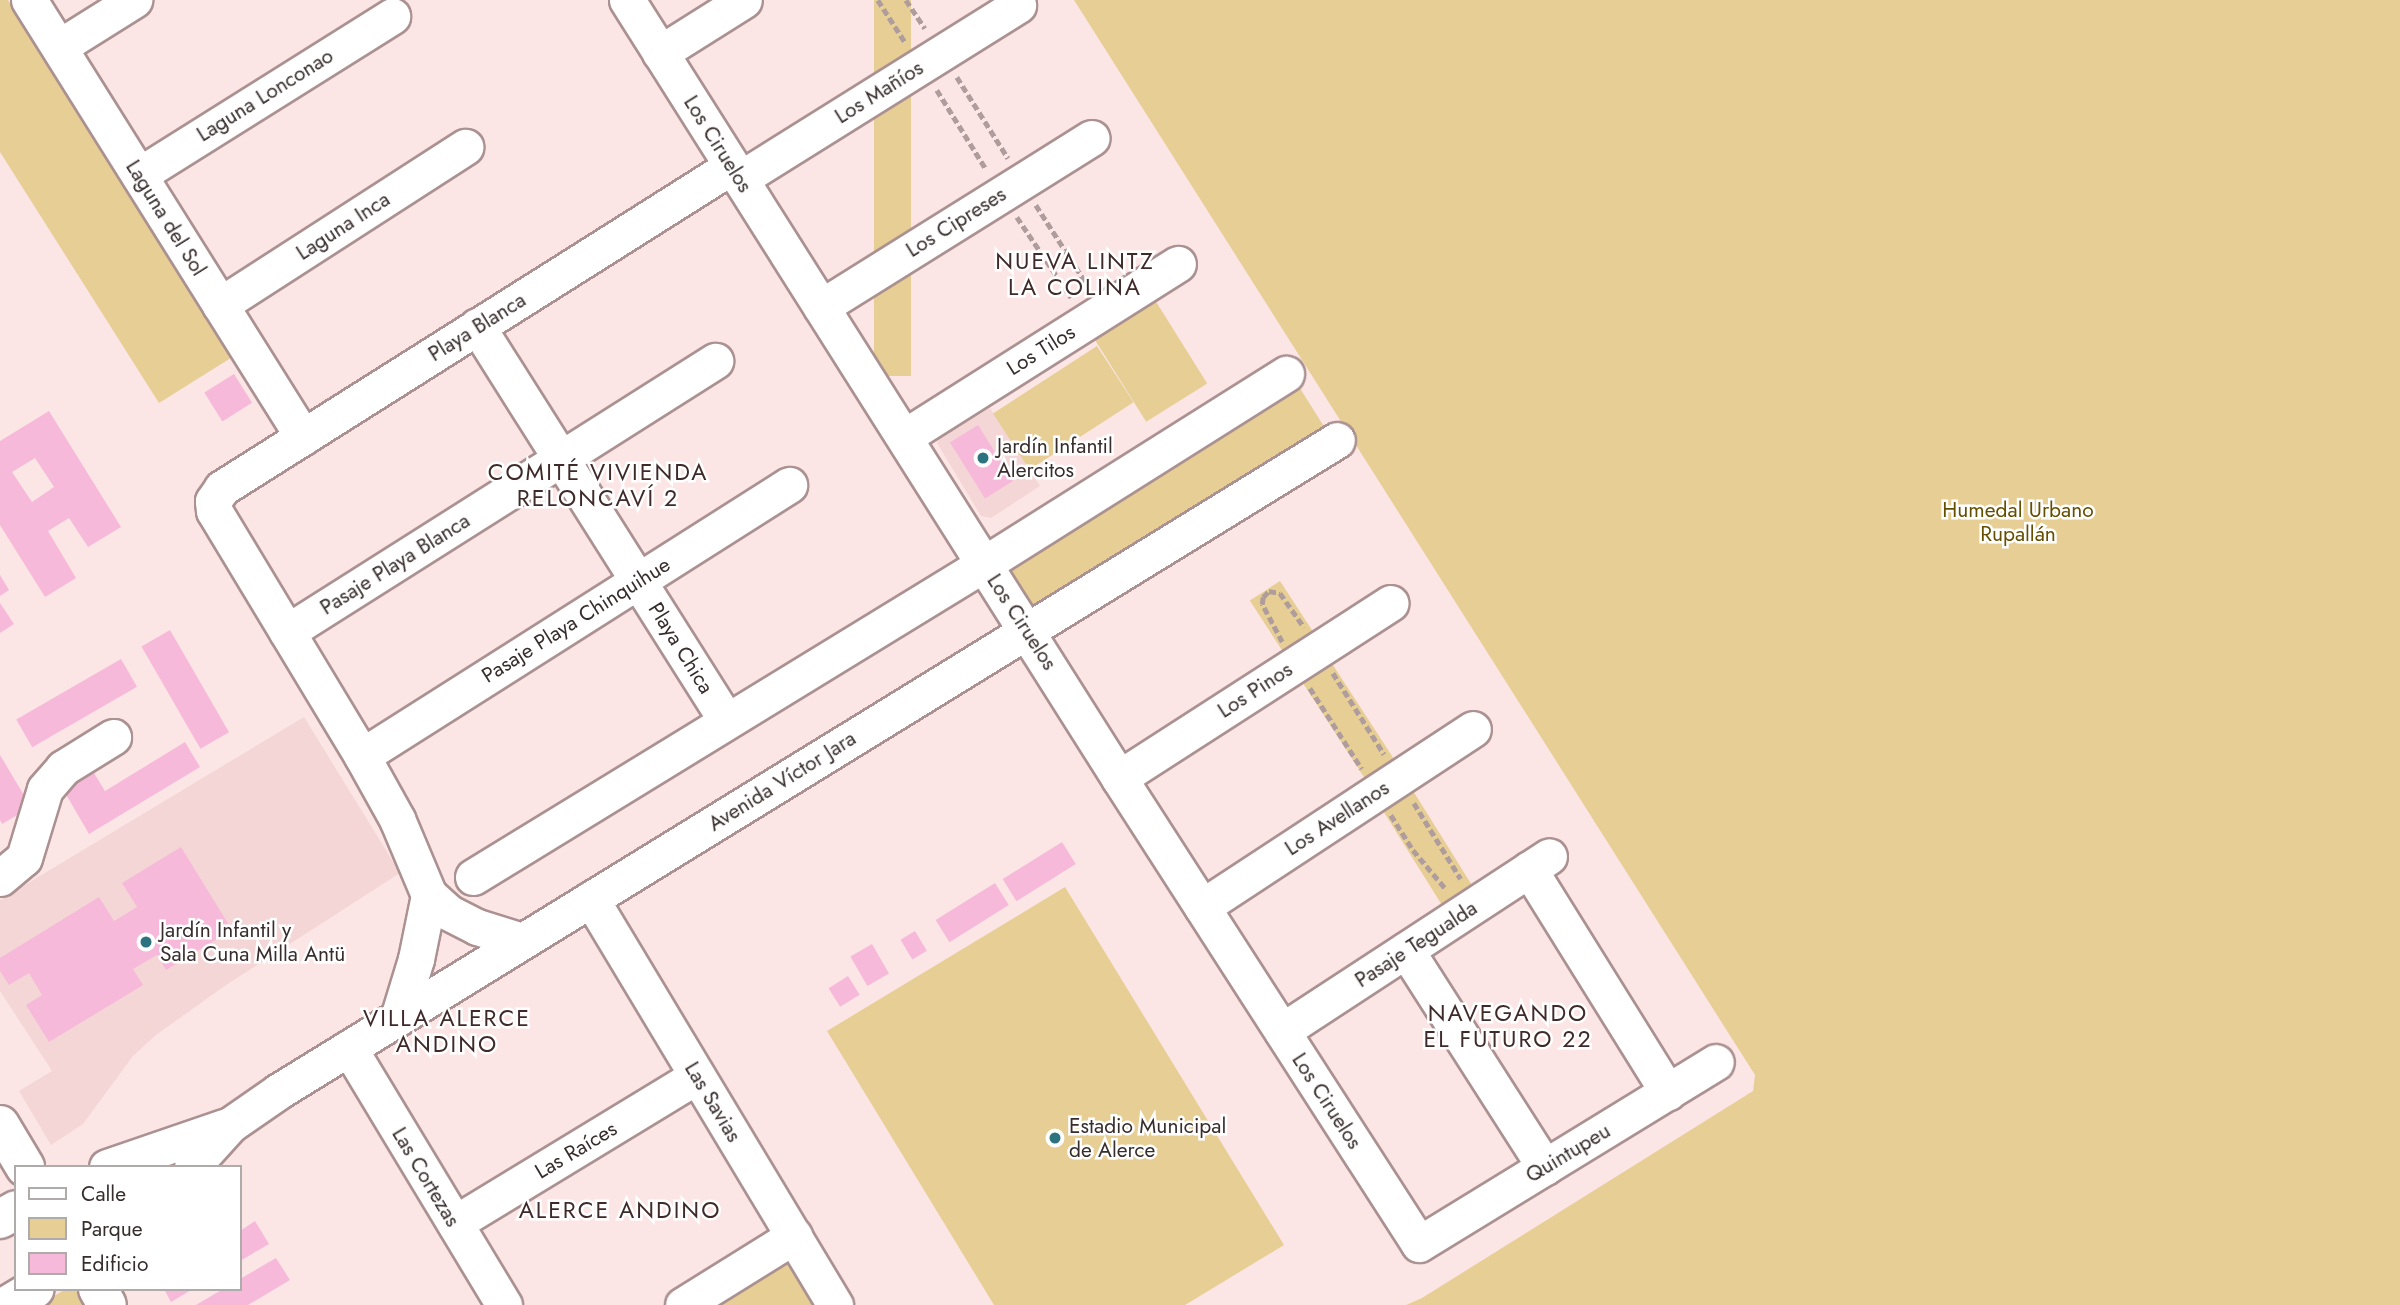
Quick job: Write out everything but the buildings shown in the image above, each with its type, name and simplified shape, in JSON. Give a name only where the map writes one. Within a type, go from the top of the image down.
[{"type":"main road","points":[[0,1125],[24,1165]]},
{"type":"street","name":"Laguna del Sol","points":[[29,0],[303,437]]},
{"type":"street","points":[[59,47],[134,0]]},
{"type":"street","name":"Los Ciruelos","points":[[627,0],[1028,630],[1119,778],[1419,1244]]},
{"type":"street","points":[[660,53],[744,0]]},
{"type":"street","name":"Los Mañíos","points":[[736,173],[921,66],[1018,5]]},
{"type":"street","name":"Laguna Lonconao","points":[[139,175],[392,16]]},
{"type":"street","name":"Los Cipreses","points":[[821,307],[1091,138]]},
{"type":"street","name":"Laguna Inca","points":[[220,305],[465,147]]},
{"type":"street","name":"Playa Blanca","points":[[287,632],[214,511],[213,501],[222,488],[477,326],[736,173]]},
{"type":"street","name":"Los Tilos","points":[[904,437],[1178,264]]},
{"type":"street","name":"Playa Chica","points":[[477,326],[727,722]]},
{"type":"street","name":"Pasaje Playa Blanca","points":[[287,632],[715,361]]},
{"type":"street","points":[[473,877],[985,564],[1286,374]]},
{"type":"street","name":"Avenida Víctor Jara","points":[[194,1165],[223,1132],[349,1048],[1336,440]]},
{"type":"street","name":"Pasaje Playa Chinquihue","points":[[362,756],[789,485]]},
{"type":"street","name":"Los Pinos","points":[[1119,778],[1391,603]]},
{"type":"street","points":[[287,632],[397,819],[429,895],[448,912],[477,927],[522,941]]},
{"type":"street","name":"Los Avellanos","points":[[1202,907],[1473,729]]},
{"type":"street","points":[[0,878],[24,858],[45,789],[63,768],[113,737]]},
{"type":"street","name":"Pasaje Tegualda","points":[[1282,1031],[1539,863],[1668,1091]]},
{"type":"street","points":[[398,1018],[416,959],[429,895]]},
{"type":"street","name":"Las Savias","points":[[591,899],[835,1305]]},
{"type":"street","points":[[1406,950],[1545,1167]]},
{"type":"street","name":"Las Cortezas","points":[[349,1048],[504,1305]]},
{"type":"street","name":"Quintupeu","points":[[1419,1244],[1716,1062]]},
{"type":"street","name":"Las Raíces","points":[[455,1223],[698,1076]]},
{"type":"street","name":"Avenida Víctor Jara","points":[[114,1165],[223,1132]]},
{"type":"street","points":[[684,1305],[794,1236]]},
{"type":"path","points":[[878,0],[1062,285],[1089,320]]},
{"type":"path","points":[[1469,909],[1307,657],[1262,604],[1269,592],[1280,593],[1307,657],[1387,785],[1413,850],[1469,909]]},
{"type":"shaded area","name":"Jardín Infantil Alercitos","points":[[990,408],[1040,486],[991,518],[981,516],[937,443],[940,438]]},
{"type":"shaded area","name":"Jardín Infantil y Sala Cuna Milla Antü","points":[[304,717],[400,873],[226,985],[156,1035],[133,1056],[83,1124],[51,1145],[19,1091],[52,1071],[0,991],[0,900]]},
{"type":"green space","points":[[0,0],[8,0],[234,356],[159,403],[0,152]]},
{"type":"green space","points":[[874,0],[911,0],[911,376],[874,376]]},
{"type":"green space","name":"Humedal Urbano Rupallán","points":[[1074,0],[2400,0],[2400,1305],[1406,1305],[1422,1298],[1753,1091],[1755,1075]]},
{"type":"green space","points":[[1150,292],[1207,384],[1146,422],[1089,330]]},
{"type":"green space","points":[[1097,346],[1133,402],[1029,470],[993,414]]},
{"type":"green space","points":[[1296,382],[1325,428],[1037,605],[1029,605],[1010,574],[1010,566]]},
{"type":"green space","points":[[1280,581],[1318,639],[1287,658],[1250,601]]},
{"type":"green space","points":[[1329,659],[1398,766],[1369,785],[1300,678]]},
{"type":"green space","points":[[1410,786],[1477,894],[1447,913],[1379,805]]},
{"type":"green space","name":"Estadio Municipal de Alerce","points":[[1065,887],[1284,1245],[1185,1305],[994,1305],[827,1031]]},
{"type":"green space","points":[[789,1253],[825,1305],[699,1305]]},
{"type":"green space","points":[[63,1291],[83,1291],[91,1305],[39,1305]]},
{"type":"place","name":"Jardín Infantil Alercitos","points":[[983,458]]},
{"type":"place","name":"Jardín Infantil y Sala Cuna Milla Antü","points":[[146,942]]},
{"type":"place","name":"Estadio Municipal de Alerce","points":[[1055,1138]]},
{"type":"district","name":"NUEVA LINTZ LA COLINA","points":[[1075,274]]},
{"type":"district","name":"COMITÉ VIVIENDA RELONCAVÍ 2","points":[[598,485]]},
{"type":"district","name":"NAVEGANDO EL FUTURO 22","points":[[1508,1026]]},
{"type":"district","name":"VILLA ALERCE ANDINO","points":[[447,1031]]},
{"type":"district","name":"ALERCE ANDINO","points":[[620,1210]]}]
